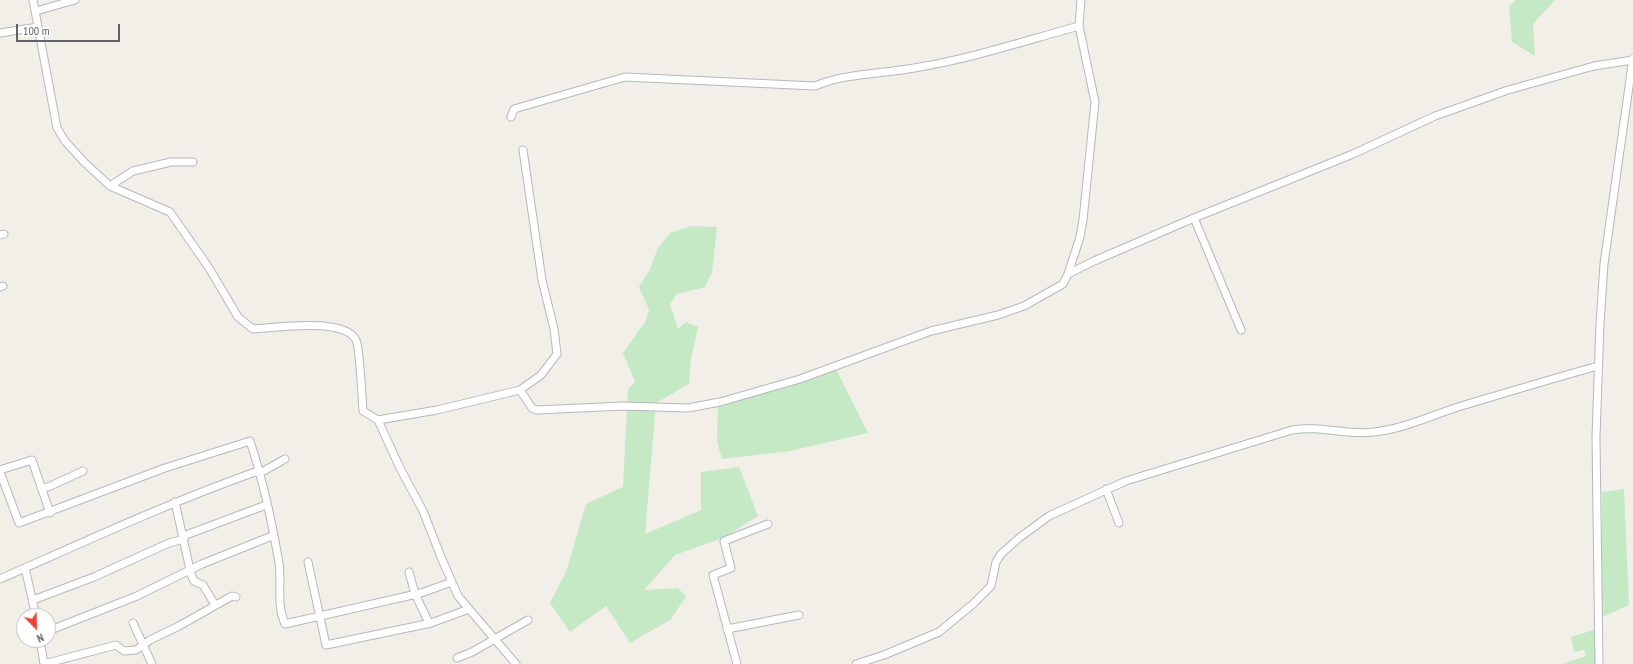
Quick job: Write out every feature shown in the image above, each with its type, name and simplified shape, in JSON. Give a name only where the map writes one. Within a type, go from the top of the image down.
[{"type":"street","points":[[34,0],[57,128],[84,162],[110,186],[170,212],[209,268],[238,317],[253,329],[331,326],[349,332],[356,341],[363,411],[378,420],[400,468],[423,511],[458,596],[516,664]]},
{"type":"street","points":[[36,11],[75,0]]},
{"type":"street","points":[[520,390],[532,408],[536,410],[624,406],[688,408],[720,402],[800,379],[931,331],[998,315],[1024,306],[1063,284],[1068,274],[1080,237],[1083,220],[1095,102],[1079,26],[1081,0]]},
{"type":"street","points":[[511,117],[514,109],[625,77],[815,86],[831,80],[913,68],[964,58],[1079,26]]},
{"type":"street","points":[[0,33],[38,27]]},
{"type":"street","points":[[1068,274],[1194,218],[1353,154],[1435,116],[1515,88],[1594,66],[1633,59],[1604,264],[1598,366],[1596,450],[1599,664]]},
{"type":"street","points":[[378,420],[437,410],[520,390],[541,375],[557,354],[554,329],[542,280],[524,150]]},
{"type":"street","points":[[110,186],[133,171],[171,162],[193,162]]},
{"type":"street","points":[[1194,218],[1241,330]]},
{"type":"street","points":[[856,664],[884,655],[939,632],[973,604],[991,586],[996,562],[1001,554],[1019,538],[1049,516],[1106,489],[1126,481],[1292,430],[1323,428],[1357,433],[1373,433],[1400,427],[1462,406],[1598,366]]},
{"type":"street","points":[[50,513],[32,460],[0,471],[19,523],[50,513],[165,468],[250,441],[260,473],[280,580],[280,612],[285,624],[415,594],[452,582]]},
{"type":"street","points":[[0,579],[175,502],[255,472],[260,473],[285,459]]},
{"type":"street","points":[[41,488],[48,487],[84,471]]},
{"type":"street","points":[[1106,489],[1119,523]]},
{"type":"street","points":[[175,502],[190,570],[194,581],[204,584],[215,606]]},
{"type":"street","points":[[33,600],[94,577],[168,543],[184,539],[186,535],[266,505]]},
{"type":"street","points":[[737,664],[713,575],[731,568],[724,541],[768,524]]},
{"type":"street","points":[[56,628],[137,596],[202,564],[272,536]]},
{"type":"street","points":[[308,562],[326,645],[429,623],[469,608]]},
{"type":"street","points":[[25,568],[34,608]]},
{"type":"street","points":[[409,572],[415,594],[429,623]]},
{"type":"street","points":[[41,648],[44,664],[116,645],[124,651],[136,650],[144,644],[232,596],[236,597]]},
{"type":"street","points":[[727,628],[799,615]]},
{"type":"street","points":[[457,658],[472,652],[494,638],[528,620]]},
{"type":"street","points":[[133,623],[152,664]]},
{"type":"green space","points":[[1516,0],[1555,0],[1533,24],[1535,56],[1512,42],[1509,6]]},
{"type":"green space","points":[[691,226],[717,227],[712,272],[705,287],[677,294],[670,304],[678,329],[686,322],[698,327],[691,359],[689,384],[656,403],[645,534],[701,510],[701,472],[739,467],[758,516],[725,537],[675,555],[644,590],[678,588],[686,597],[670,620],[630,643],[606,606],[570,632],[550,603],[566,572],[586,504],[623,487],[628,389],[635,382],[623,353],[645,322],[649,310],[639,287],[650,269],[658,248],[670,233]]},
{"type":"green space","points":[[836,369],[868,433],[790,451],[722,459],[717,441],[718,406],[796,384]]},
{"type":"green space","points":[[1624,489],[1629,605],[1602,617],[1602,492]]},
{"type":"green space","points":[[1597,629],[1598,664],[1562,664],[1586,656],[1584,650],[1574,652],[1571,637]]}]
